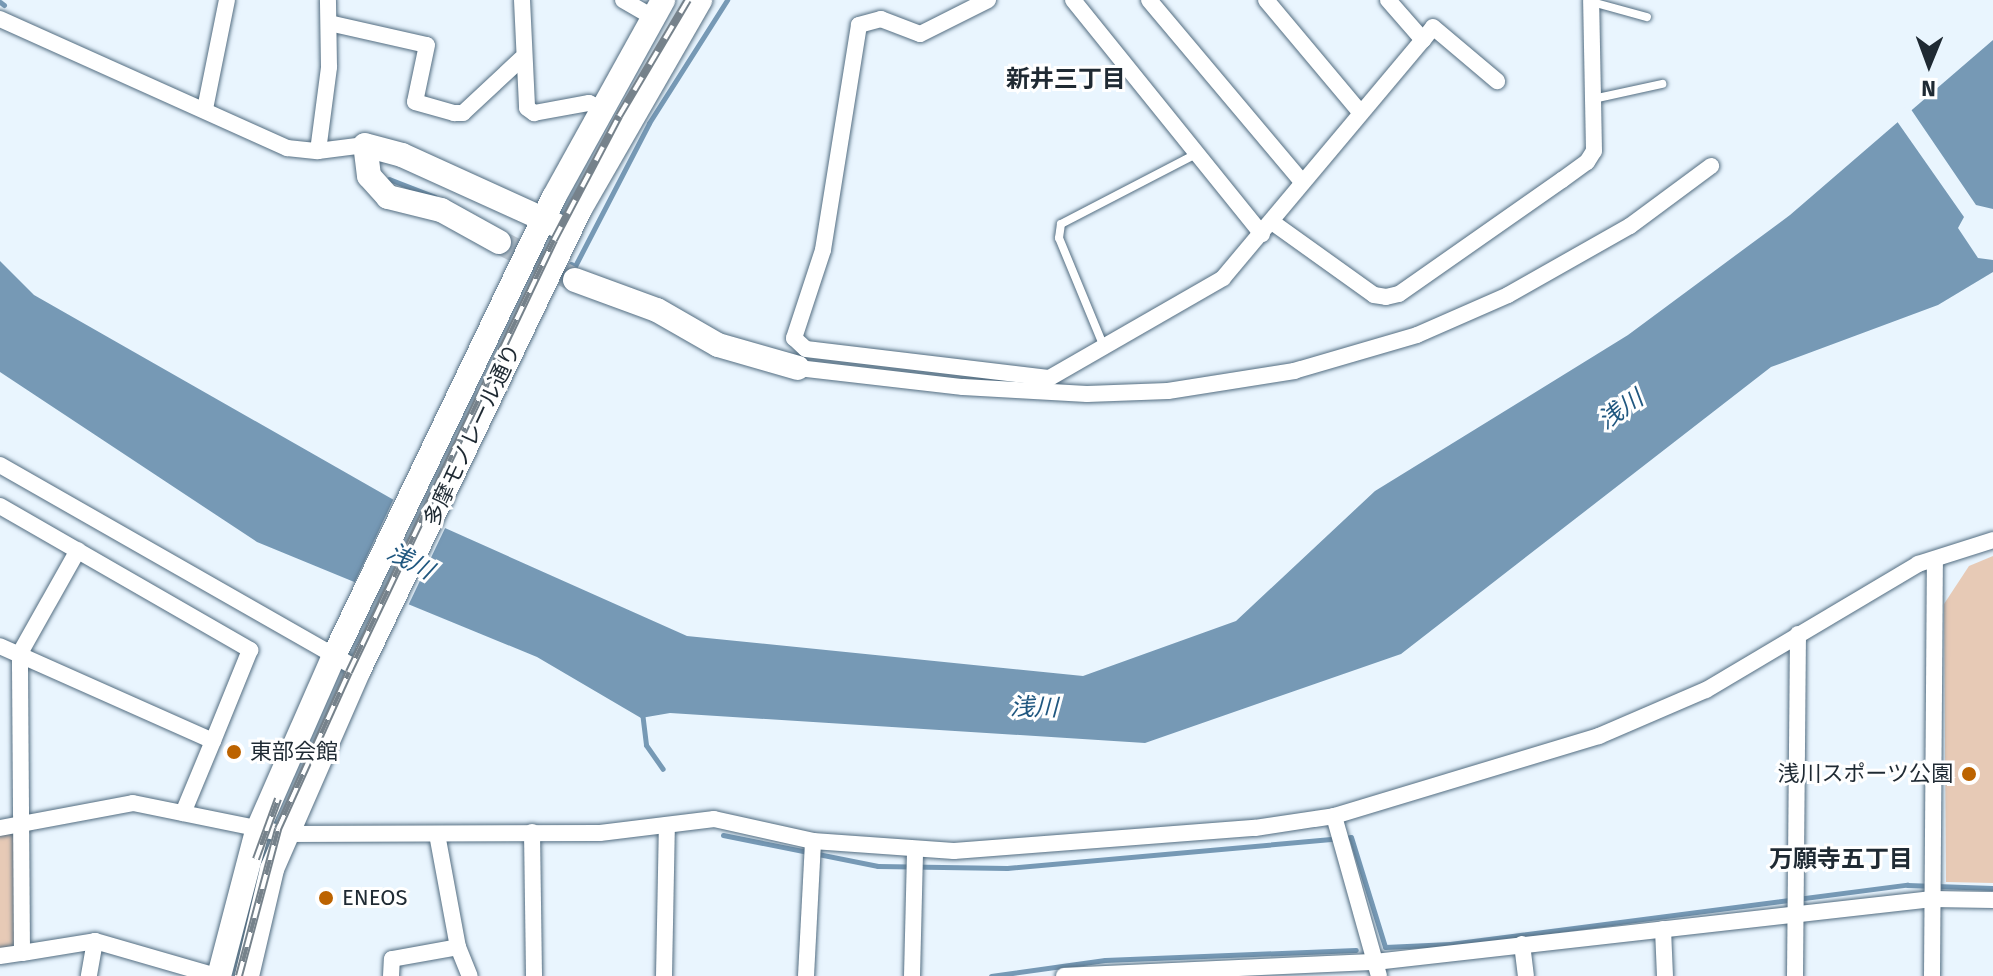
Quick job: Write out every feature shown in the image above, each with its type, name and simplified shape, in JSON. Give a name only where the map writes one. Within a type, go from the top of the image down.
[{"type":"main road","name":"多摩モノレール通り","points":[[247,976],[258,918],[285,834],[362,666],[569,231],[700,0]]},
{"type":"main road","name":"多摩モノレール通り","points":[[217,976],[257,831],[336,654],[543,219],[600,108],[657,8]]},
{"type":"main road","points":[[499,242],[441,210],[388,197],[376,189],[365,145],[402,155],[569,231]]},
{"type":"main road","points":[[575,280],[657,310],[718,345],[798,368]]},
{"type":"street","points":[[205,109],[227,0]]},
{"type":"street","points":[[318,151],[329,23],[328,0]]},
{"type":"street","points":[[522,0],[521,59],[527,108],[534,113],[589,103],[600,108]]},
{"type":"street","points":[[623,0],[657,8]]},
{"type":"street","points":[[988,0],[920,34],[881,19],[859,25],[823,250],[794,329],[794,338],[806,349],[1048,378]]},
{"type":"street","points":[[1073,0],[1198,152],[1267,228],[1374,295],[1399,294],[1587,162],[1594,151],[1591,1]]},
{"type":"street","points":[[1149,0],[1302,182]]},
{"type":"street","points":[[1266,0],[1359,111]]},
{"type":"street","points":[[1388,0],[1423,40]]},
{"type":"street","points":[[0,19],[205,109],[277,145],[318,151],[365,145]]},
{"type":"street","points":[[329,23],[427,45],[415,102],[454,113],[463,113],[521,59]]},
{"type":"street","points":[[1024,393],[1223,278],[1267,228],[1359,111],[1433,27],[1497,81]]},
{"type":"street","points":[[798,368],[1024,393],[1194,388],[1294,371],[1403,339],[1574,260],[1711,166]]},
{"type":"street","points":[[0,465],[362,666]]},
{"type":"street","points":[[0,506],[250,650],[183,813]]},
{"type":"street","points":[[0,828],[21,828],[133,803],[257,831],[285,834],[600,833],[714,819],[813,843],[915,854],[1334,822],[1538,757],[1655,714],[1918,564],[1993,540]]},
{"type":"street","points":[[22,953],[20,653],[78,550]]},
{"type":"street","points":[[1932,976],[1935,560]]},
{"type":"street","points":[[1795,976],[1798,634]]},
{"type":"street","points":[[0,646],[213,741]]},
{"type":"street","points":[[1334,822],[1338,845],[1377,969]]},
{"type":"street","points":[[664,976],[667,825]]},
{"type":"street","points":[[532,832],[534,976]]},
{"type":"street","points":[[437,834],[458,947],[470,976]]},
{"type":"street","points":[[806,976],[813,843]]},
{"type":"street","points":[[912,976],[915,854]]},
{"type":"street","points":[[1064,976],[1377,969],[1522,944],[1932,899],[1993,900]]},
{"type":"street","points":[[1663,929],[1665,976]]},
{"type":"street","points":[[89,976],[95,941]]},
{"type":"street","points":[[0,956],[95,941],[217,976]]},
{"type":"street","points":[[1522,944],[1526,976]]},
{"type":"street","points":[[391,976],[392,959],[458,947]]},
{"type":"lane","points":[[1591,1],[1647,17]]},
{"type":"lane","points":[[1592,99],[1662,84]]},
{"type":"lane","points":[[1104,347],[1059,238],[1061,224],[1198,152]]},
{"type":"shaded area","name":"浅川スポーツ公園","points":[[1993,556],[1993,883],[1946,882],[1944,604],[1969,566]]},
{"type":"shaded area","points":[[0,828],[21,828],[17,948],[0,949]]},
{"type":"water","name":"浅川","points":[[1993,40],[1993,272],[1938,305],[1771,367],[1401,654],[1145,743],[670,713],[641,718],[537,657],[257,542],[0,372],[0,261],[34,295],[436,524],[687,636],[1083,676],[1236,621],[1375,491],[1628,335],[1790,215]]},
{"type":"pier","points":[[1908,105],[1976,205],[1993,209],[1993,260],[1978,258],[1958,228],[1964,217],[1894,117]]},
{"type":"pier","points":[[395,496],[447,524],[407,608],[353,586]]},
{"type":"waterway","points":[[571,264],[575,266],[649,123],[727,0]]},
{"type":"waterway","points":[[0,2],[4,5]]},
{"type":"waterway","points":[[389,179],[435,197]]},
{"type":"waterway","points":[[642,712],[646,745],[663,769]]},
{"type":"waterway","points":[[723,835],[878,866],[1007,868],[1351,837],[1385,947],[1450,944],[1907,885],[1993,888]]},
{"type":"waterway","points":[[991,976],[1105,960],[1356,950]]},
{"type":"tunnel","points":[[499,242],[575,280]]},
{"type":"railway","points":[[239,976],[278,829],[349,672],[554,240],[619,116],[688,0]]},
{"type":"railway","points":[[256,859],[278,799]]},
{"type":"place","name":"東部会館","points":[[234,752]]},
{"type":"place","name":"浅川スポーツ公園","points":[[1969,774]]},
{"type":"place","name":"ENEOS","points":[[326,898]]},
{"type":"district","name":"新井三丁目","points":[[1066,80]]},
{"type":"district","name":"万願寺五丁目","points":[[1841,860]]}]
